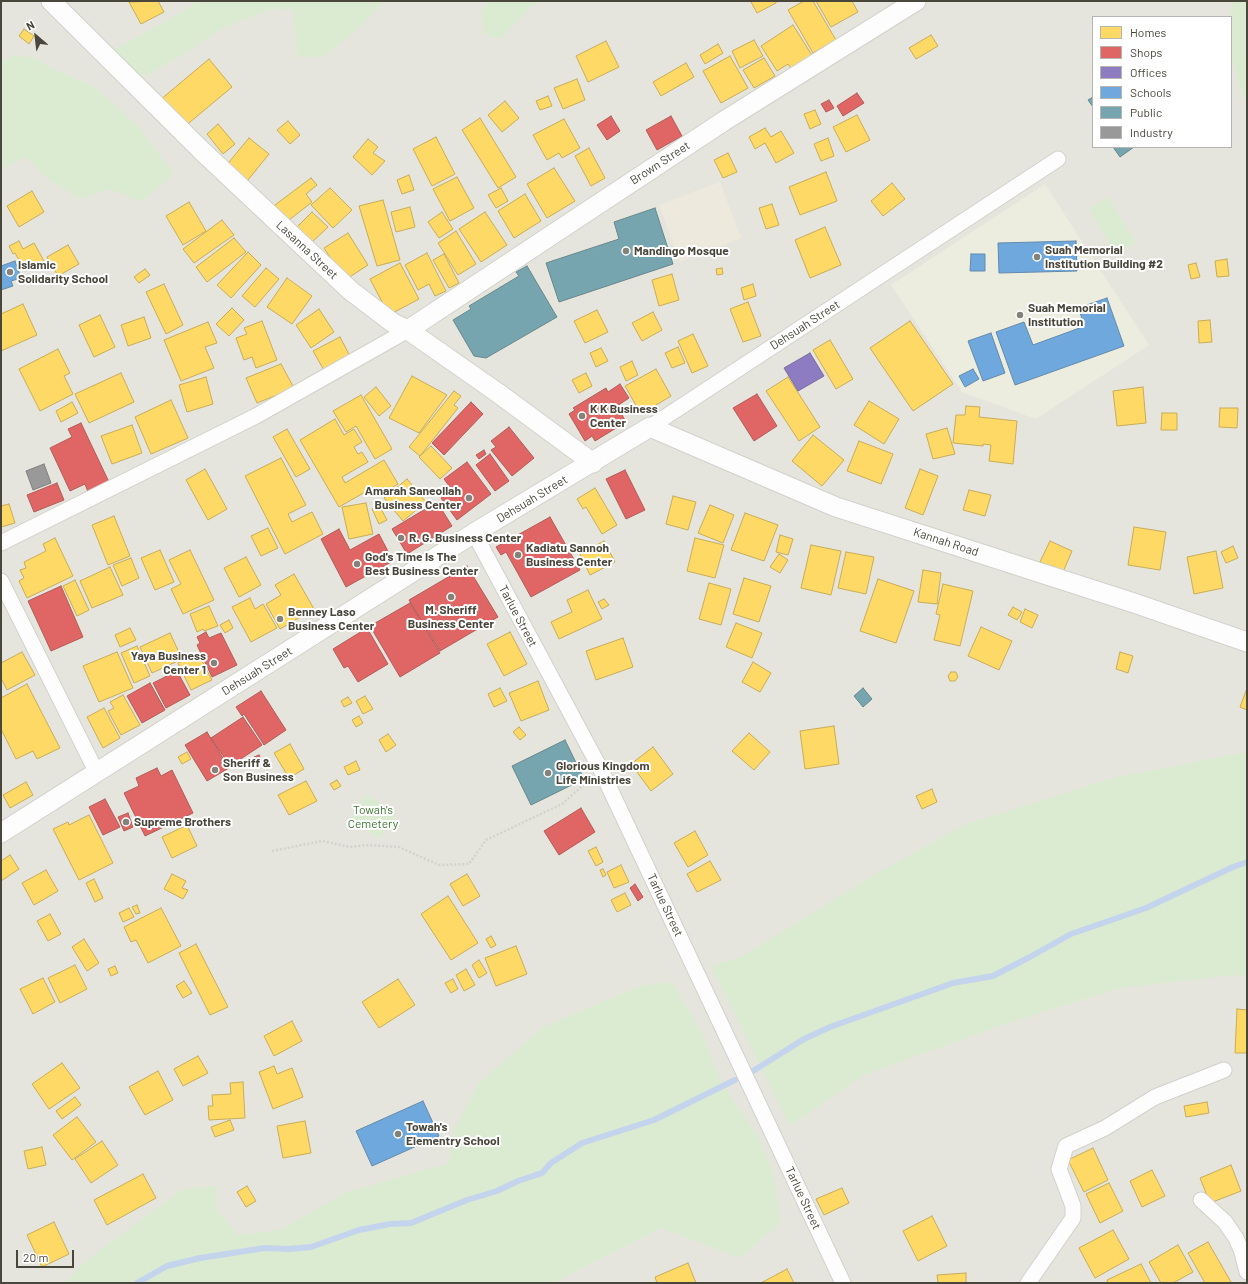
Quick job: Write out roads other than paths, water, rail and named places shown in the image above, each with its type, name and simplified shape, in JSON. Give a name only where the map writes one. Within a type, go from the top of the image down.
[{"type":"street","name":"Lasanna Street","points":[[51,1],[202,151],[351,291],[393,323],[408,330],[498,393],[593,463]]},
{"type":"street","name":"Brown Street","points":[[408,330],[724,121],[916,1]]},
{"type":"street","name":"Dehsuah Street","points":[[1,833],[474,533],[593,463],[650,427],[1058,159]]},
{"type":"street","points":[[1,543],[256,416],[408,330]]},
{"type":"street","name":"Kannah Road","points":[[650,427],[836,506],[1134,603],[1247,642]]},
{"type":"street","name":"Tarlue Street","points":[[474,533],[601,770],[843,1283]]},
{"type":"street","points":[[1,581],[97,773]]},
{"type":"street","points":[[1028,1283],[1073,1218],[1073,1206],[1059,1169],[1066,1146],[1105,1128],[1155,1097],[1224,1070]]},
{"type":"street","points":[[1201,1200],[1225,1222],[1236,1238],[1242,1252],[1247,1272]]},
{"type":"waterway","points":[[753,1071],[804,1039],[830,1027],[953,983],[993,976],[1071,934],[1146,908],[1233,867],[1247,862]]},
{"type":"waterway","points":[[137,1283],[167,1266],[200,1258],[265,1248],[289,1249],[311,1247],[359,1230],[390,1224],[411,1223],[467,1200],[497,1191],[518,1181],[542,1173],[551,1163],[582,1143],[654,1120],[735,1080]]},
{"type":"place","name":"Mandingo Mosque","points":[[626,251]]},
{"type":"place","name":"Suah Memorial Institution Building #2","points":[[1037,257]]},
{"type":"place","name":"Islamic Solidarity School","points":[[10,272]]},
{"type":"place","name":"Suah Memorial Institution","points":[[1020,315]]},
{"type":"place","name":"K K Business Center","points":[[582,416]]},
{"type":"place","name":"Amarah Saneollah Business Center","points":[[469,498]]},
{"type":"place","name":"R. G. Business Center","points":[[401,538]]},
{"type":"place","name":"Kadiatu Sannoh Business Center","points":[[518,555]]},
{"type":"place","name":"God's Time Is The Best Business Center","points":[[357,564]]},
{"type":"place","name":"M. Sheriff Business Center","points":[[451,597]]},
{"type":"place","name":"Benney Laso Business Center","points":[[280,619]]},
{"type":"place","name":"Yaya Business Center 1","points":[[214,663]]},
{"type":"place","name":"Sheriff & Son Business","points":[[215,770]]},
{"type":"place","name":"Glorious Kingdom Life Ministries","points":[[548,773]]},
{"type":"place","name":"Supreme Brothers","points":[[126,822]]},
{"type":"place","name":"Towah's Elementry School","points":[[398,1134]]},
{"type":"park label","name":"Towah's Cemetery","points":[[373,817]]}]
